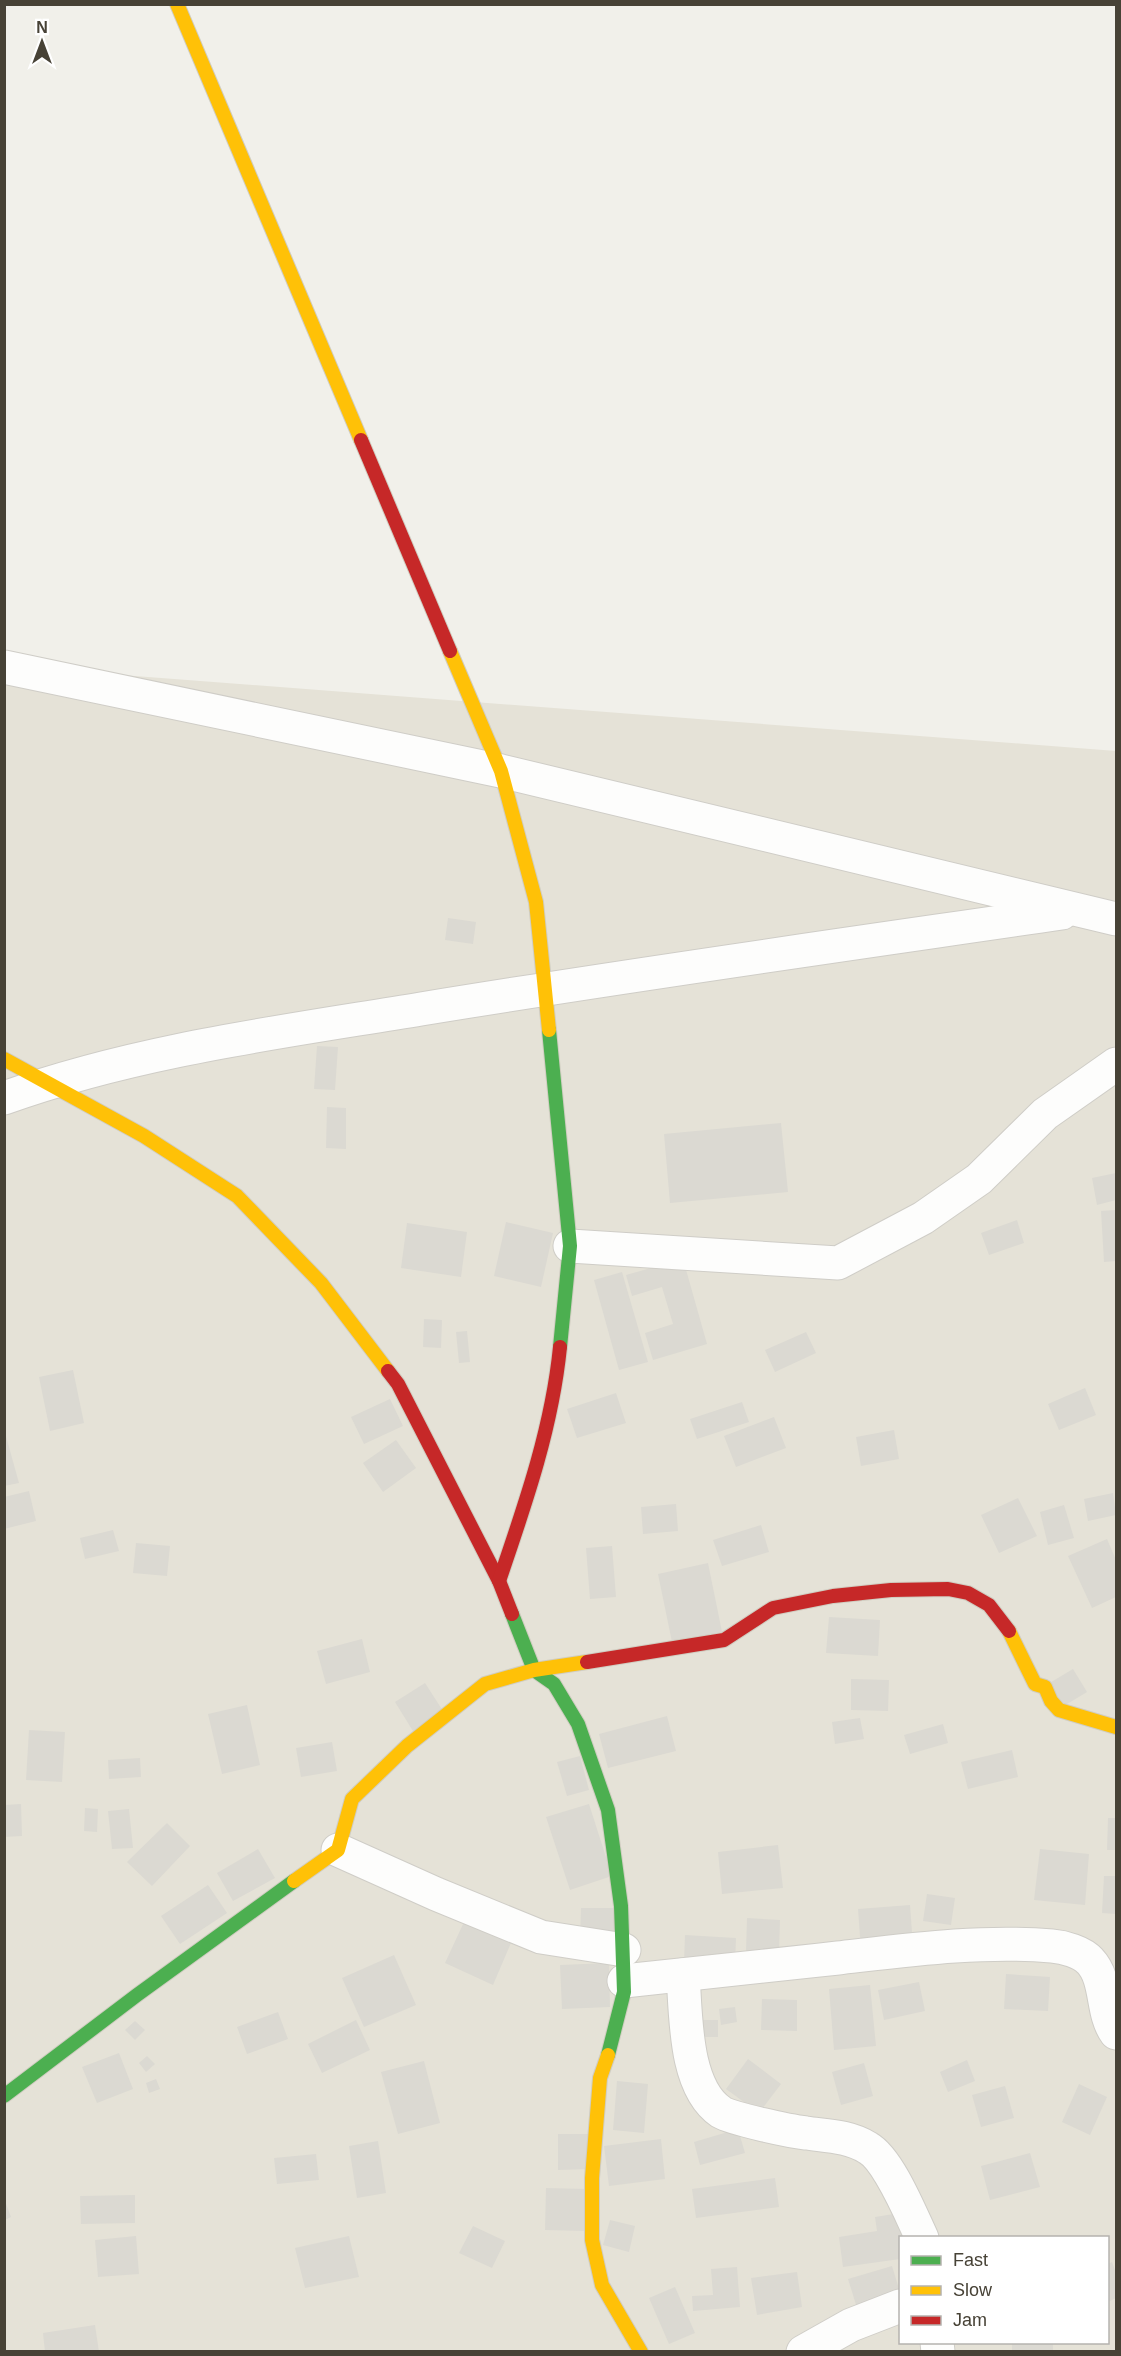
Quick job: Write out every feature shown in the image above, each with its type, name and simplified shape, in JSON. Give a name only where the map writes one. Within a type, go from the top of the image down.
[{"type":"street","points":[[177,4],[501,771],[536,902],[570,1246],[557,1381],[532,1484],[499,1581]]},
{"type":"street","points":[[4,667],[501,771],[1116,919]]},
{"type":"street","points":[[4,1098],[49,1082],[125,1062],[270,1034],[546,988],[1078,910]]},
{"type":"street","points":[[4,1059],[144,1136],[237,1196],[321,1283],[398,1384],[499,1581],[534,1670],[554,1684],[578,1724],[608,1810],[621,1906],[624,1965],[624,1992],[600,2078],[592,2178],[592,2240],[602,2285],[641,2352]]},
{"type":"street","points":[[570,1246],[838,1263],[922,1218],[979,1179],[1045,1114],[1116,1064]]},
{"type":"street","points":[[4,2096],[128,2002],[338,1850],[352,1799],[407,1746],[485,1684],[534,1670],[724,1640],[773,1608],[823,1598],[891,1590],[948,1589],[968,1593],[989,1605],[1008,1628],[1035,1684],[1045,1687],[1059,1710],[1116,1727]]},
{"type":"street","points":[[338,1850],[436,1894],[541,1936],[624,1965],[683,1975],[902,1951],[997,1945],[1054,1946],[1072,1950],[1089,1960],[1099,1978],[1116,2033]]},
{"type":"street","points":[[683,1975],[692,2064],[704,2096],[722,2112],[804,2133],[843,2138],[869,2148],[889,2173],[921,2236]]},
{"type":"street","points":[[803,2352],[851,2325],[899,2306]]},
{"type":"shaded area","points":[[4,666],[1116,751],[1116,2351],[5,2351]]},
{"type":"building","points":[[448,918],[476,922],[473,944],[445,940]]},
{"type":"building","points":[[317,1046],[338,1047],[335,1090],[314,1089]]},
{"type":"building","points":[[327,1107],[346,1108],[346,1149],[326,1148]]},
{"type":"building","points":[[781,1123],[788,1192],[670,1203],[664,1134]]},
{"type":"building","points":[[1116,1173],[1116,1200],[1097,1205],[1092,1178]]},
{"type":"building","points":[[1116,1210],[1116,1261],[1104,1262],[1101,1211]]},
{"type":"building","points":[[1017,1220],[1024,1243],[989,1255],[981,1233]]},
{"type":"building","points":[[506,1222],[553,1233],[541,1287],[494,1276]]},
{"type":"building","points":[[407,1223],[467,1232],[461,1277],[401,1268]]},
{"type":"building","points":[[683,1259],[707,1344],[653,1360],[645,1333],[673,1324],[662,1287],[632,1296],[626,1275]]},
{"type":"building","points":[[622,1272],[648,1362],[619,1370],[594,1280]]},
{"type":"building","points":[[424,1319],[442,1320],[441,1348],[423,1347]]},
{"type":"building","points":[[467,1331],[470,1362],[459,1363],[456,1332]]},
{"type":"building","points":[[806,1332],[816,1353],[775,1372],[765,1350]]},
{"type":"building","points":[[73,1370],[84,1423],[50,1431],[39,1377]]},
{"type":"building","points":[[1085,1388],[1096,1415],[1059,1430],[1048,1404]]},
{"type":"building","points":[[616,1393],[626,1423],[577,1438],[567,1409]]},
{"type":"building","points":[[390,1399],[403,1426],[364,1444],[351,1417]]},
{"type":"building","points":[[742,1402],[749,1422],[697,1439],[690,1419]]},
{"type":"building","points":[[774,1417],[786,1448],[736,1467],[724,1436]]},
{"type":"building","points":[[4,1429],[19,1483],[4,1486]]},
{"type":"building","points":[[894,1430],[899,1459],[861,1466],[856,1437]]},
{"type":"building","points":[[396,1440],[416,1468],[383,1492],[363,1463]]},
{"type":"building","points":[[29,1491],[36,1521],[4,1529],[4,1497]]},
{"type":"building","points":[[1113,1493],[1116,1515],[1088,1521],[1084,1499]]},
{"type":"building","points":[[1018,1498],[1037,1536],[999,1553],[981,1515]]},
{"type":"building","points":[[676,1504],[678,1531],[643,1534],[641,1507]]},
{"type":"building","points":[[1064,1505],[1074,1538],[1048,1545],[1040,1512]]},
{"type":"building","points":[[761,1525],[769,1552],[722,1566],[713,1540]]},
{"type":"building","points":[[113,1530],[119,1551],[85,1559],[80,1538]]},
{"type":"building","points":[[1107,1539],[1116,1560],[1116,1597],[1092,1608],[1068,1556]]},
{"type":"building","points":[[136,1543],[170,1546],[167,1576],[133,1573]]},
{"type":"building","points":[[612,1546],[616,1597],[590,1599],[586,1548]]},
{"type":"building","points":[[708,1563],[722,1632],[672,1642],[658,1574]]},
{"type":"building","points":[[829,1617],[880,1620],[878,1656],[826,1653]]},
{"type":"building","points":[[362,1639],[370,1672],[326,1684],[317,1651]]},
{"type":"building","points":[[1073,1669],[1087,1692],[1062,1707],[1048,1684]]},
{"type":"building","points":[[851,1679],[889,1680],[888,1711],[851,1710]]},
{"type":"building","points":[[425,1683],[443,1711],[413,1731],[395,1702]]},
{"type":"building","points":[[247,1705],[260,1765],[222,1774],[208,1714]]},
{"type":"building","points":[[667,1716],[676,1751],[608,1768],[599,1734]]},
{"type":"building","points":[[860,1718],[864,1739],[835,1744],[832,1722]]},
{"type":"building","points":[[943,1724],[948,1743],[910,1754],[904,1735]]},
{"type":"building","points":[[29,1730],[65,1732],[62,1782],[26,1780]]},
{"type":"building","points":[[332,1742],[337,1771],[301,1777],[296,1748]]},
{"type":"building","points":[[1012,1750],[1018,1777],[968,1789],[961,1762]]},
{"type":"building","points":[[580,1756],[589,1790],[567,1796],[557,1762]]},
{"type":"building","points":[[140,1758],[141,1777],[109,1779],[108,1760]]},
{"type":"building","points":[[21,1804],[22,1836],[4,1837],[4,1805]]},
{"type":"building","points":[[589,1804],[612,1876],[570,1890],[546,1817]]},
{"type":"building","points":[[85,1808],[98,1809],[97,1832],[84,1831]]},
{"type":"building","points":[[129,1809],[133,1848],[112,1849],[108,1811]]},
{"type":"building","points":[[1108,1818],[1116,1818],[1116,1850],[1107,1850]]},
{"type":"building","points":[[167,1823],[190,1846],[152,1886],[127,1862]]},
{"type":"building","points":[[778,1845],[783,1888],[722,1894],[718,1852]]},
{"type":"building","points":[[258,1849],[275,1878],[233,1901],[217,1873]]},
{"type":"building","points":[[1040,1849],[1089,1854],[1085,1905],[1034,1900]]},
{"type":"building","points":[[1104,1876],[1116,1876],[1116,1914],[1102,1913]]},
{"type":"building","points":[[208,1885],[227,1913],[180,1944],[161,1916]]},
{"type":"building","points":[[927,1894],[955,1898],[951,1925],[923,1921]]},
{"type":"building","points":[[910,1905],[913,1946],[861,1950],[858,1909]]},
{"type":"building","points":[[581,1908],[616,1908],[615,1940],[580,1940]]},
{"type":"building","points":[[747,1918],[780,1920],[779,1953],[746,1952]]},
{"type":"building","points":[[464,1922],[511,1943],[493,1985],[445,1963]]},
{"type":"building","points":[[685,1935],[736,1938],[735,1965],[684,1962]]},
{"type":"building","points":[[394,1955],[416,2005],[364,2027],[342,1978]]},
{"type":"building","points":[[609,1963],[610,2007],[562,2009],[560,1965]]},
{"type":"building","points":[[1006,1974],[1050,1977],[1048,2011],[1004,2009]]},
{"type":"building","points":[[919,1982],[925,2011],[884,2020],[878,1990]]},
{"type":"building","points":[[870,1985],[876,2046],[834,2050],[829,1989]]},
{"type":"building","points":[[762,1999],[797,2000],[797,2031],[761,2030]]},
{"type":"building","points":[[735,2007],[737,2022],[721,2025],[719,2009]]},
{"type":"building","points":[[278,2012],[288,2039],[247,2054],[237,2027]]},
{"type":"building","points":[[356,2020],[370,2050],[322,2073],[308,2044]]},
{"type":"building","points":[[700,2020],[718,2020],[718,2037],[700,2037]]},
{"type":"building","points":[[135,2021],[145,2030],[135,2040],[125,2030]]},
{"type":"building","points":[[119,2053],[133,2089],[97,2103],[82,2067]]},
{"type":"building","points":[[147,2056],[155,2064],[146,2072],[139,2063]]},
{"type":"building","points":[[748,2059],[781,2084],[759,2113],[726,2089]]},
{"type":"building","points":[[967,2060],[975,2081],[948,2092],[940,2072]]},
{"type":"building","points":[[424,2061],[440,2123],[398,2134],[381,2072]]},
{"type":"building","points":[[864,2063],[873,2096],[841,2105],[832,2072]]},
{"type":"building","points":[[156,2079],[160,2089],[149,2093],[146,2083]]},
{"type":"building","points":[[617,2081],[648,2084],[644,2133],[613,2130]]},
{"type":"building","points":[[1079,2084],[1107,2097],[1090,2135],[1062,2122]]},
{"type":"building","points":[[1005,2086],[1014,2118],[981,2127],[972,2095]]},
{"type":"building","points":[[738,2129],[745,2153],[700,2165],[694,2142]]},
{"type":"building","points":[[558,2134],[589,2134],[589,2169],[558,2170]]},
{"type":"building","points":[[661,2139],[665,2179],[609,2186],[604,2146]]},
{"type":"building","points":[[378,2141],[386,2193],[357,2198],[349,2146]]},
{"type":"building","points":[[1030,2153],[1040,2187],[990,2200],[981,2166]]},
{"type":"building","points":[[316,2154],[319,2180],[277,2184],[274,2158]]},
{"type":"building","points":[[775,2178],[779,2207],[696,2218],[692,2189]]},
{"type":"building","points":[[546,2188],[587,2189],[586,2231],[545,2230]]},
{"type":"building","points":[[135,2195],[135,2223],[81,2224],[80,2196]]},
{"type":"building","points":[[5,2201],[11,2217],[5,2220]]},
{"type":"building","points":[[906,2212],[910,2236],[899,2236],[899,2259],[843,2267],[839,2237],[877,2231],[875,2217]]},
{"type":"building","points":[[610,2220],[635,2226],[629,2252],[603,2245]]},
{"type":"building","points":[[473,2226],[505,2241],[492,2268],[459,2253]]},
{"type":"building","points":[[136,2236],[139,2274],[98,2277],[95,2240]]},
{"type":"building","points":[[349,2236],[359,2277],[305,2288],[295,2248]]},
{"type":"building","points":[[1112,2262],[1116,2273],[1116,2298],[1109,2302],[1109,2264]]},
{"type":"building","points":[[892,2266],[899,2292],[858,2311],[848,2279]]},
{"type":"building","points":[[737,2267],[740,2307],[693,2311],[692,2296],[713,2295],[711,2269]]},
{"type":"building","points":[[797,2272],[802,2307],[757,2315],[751,2278]]},
{"type":"building","points":[[675,2287],[695,2333],[669,2344],[649,2298]]},
{"type":"building","points":[[95,2325],[99,2352],[45,2352],[43,2333]]},
{"type":"building","points":[[1012,2344],[1053,2344],[1053,2352],[1012,2352]]},
{"type":"traffic: fast","points":[[549,1030],[570,1246],[560,1347]]},
{"type":"traffic: fast","points":[[512,1614],[534,1670],[554,1684],[578,1724],[608,1810],[621,1906],[624,1992],[608,2055]]},
{"type":"traffic: fast","points":[[4,2096],[137,1995],[294,1881]]},
{"type":"traffic: slow","points":[[177,4],[361,440]]},
{"type":"traffic: slow","points":[[450,651],[501,771],[536,902],[549,1030]]},
{"type":"traffic: slow","points":[[4,1059],[144,1136],[237,1196],[321,1283],[388,1371]]},
{"type":"traffic: slow","points":[[1009,1631],[1035,1684],[1045,1687],[1051,1701],[1059,1710],[1116,1727]]},
{"type":"traffic: slow","points":[[294,1881],[338,1850],[352,1799],[407,1746],[485,1684],[534,1670],[587,1662]]},
{"type":"traffic: slow","points":[[608,2055],[600,2078],[592,2178],[592,2240],[602,2285],[641,2352]]},
{"type":"traffic: jam","points":[[361,440],[450,651]]},
{"type":"traffic: jam","points":[[499,1581],[528,1495],[544,1437],[560,1347]]},
{"type":"traffic: jam","points":[[388,1371],[398,1384],[499,1581],[512,1614]]},
{"type":"traffic: jam","points":[[587,1662],[724,1640],[773,1608],[833,1596],[891,1590],[948,1589],[968,1593],[989,1605],[1009,1631]]}]
